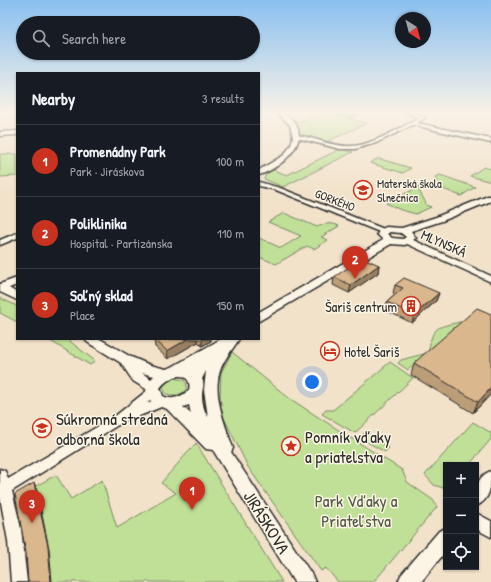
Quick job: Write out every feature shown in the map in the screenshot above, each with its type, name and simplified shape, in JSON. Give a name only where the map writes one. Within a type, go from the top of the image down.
[{"type":"street","points":[[260,172],[286,156],[294,145],[295,140]]},
{"type":"street","points":[[310,140],[346,148],[360,148],[376,140]]},
{"type":"street","name":"GORKÉHO","points":[[260,180],[385,231]]},
{"type":"street","name":"GORKÉHO","points":[[260,184],[278,189]]},
{"type":"street","points":[[403,231],[491,198]]},
{"type":"street","points":[[393,229],[403,231],[411,238],[402,243],[389,241],[382,234],[385,231],[393,229]]},
{"type":"street","points":[[0,243],[16,235]]},
{"type":"street","points":[[260,316],[389,241]]},
{"type":"street","name":"MLYNSKÁ","points":[[408,241],[491,279]]},
{"type":"street","points":[[0,288],[16,281]]},
{"type":"street","points":[[0,288],[16,296]]},
{"type":"street","name":"JIRÁSKOVA","points":[[93,340],[146,370],[170,373]]},
{"type":"street","points":[[160,396],[155,382],[230,340]]},
{"type":"street","points":[[19,582],[18,550],[2,485],[160,396],[185,401],[195,386],[203,366],[231,340]]},
{"type":"street","name":"JIRÁSKOVA","points":[[230,462],[212,404],[210,390],[214,370],[231,340]]},
{"type":"street","name":"JIRÁSKOVA","points":[[126,360],[138,376],[186,417],[230,462]]},
{"type":"street","points":[[170,373],[187,373],[195,386]]},
{"type":"street","name":"JIRÁSKOVA","points":[[195,386],[197,412],[305,582]]},
{"type":"street","points":[[479,494],[491,478]]},
{"type":"street","points":[[479,522],[491,530]]},
{"type":"street","points":[[408,582],[443,540]]},
{"type":"green space","points":[[311,140],[330,140],[324,143]]},
{"type":"green space","points":[[340,149],[353,152],[283,187],[264,179],[266,174],[273,170],[287,175]]},
{"type":"green space","points":[[0,154],[16,154],[16,176],[0,177]]},
{"type":"green space","points":[[377,159],[411,168],[403,173],[370,163]]},
{"type":"green space","points":[[484,167],[491,169],[491,182],[470,176]]},
{"type":"green space","points":[[440,175],[475,187],[461,196],[438,187],[435,177]]},
{"type":"green space","points":[[419,187],[426,205],[431,207],[416,214],[401,210],[386,203]]},
{"type":"green space","points":[[284,213],[317,227],[328,224],[339,226],[321,237],[328,240],[314,249],[307,246],[276,264],[260,257],[260,238],[281,248],[301,236],[268,222]]},
{"type":"green space","points":[[0,298],[16,306],[16,321],[0,313]]},
{"type":"green space","points":[[461,323],[429,350],[432,336],[437,329],[446,325]]},
{"type":"green space","points":[[49,340],[68,340],[95,361],[90,365]]},
{"type":"green space","name":"Park Vďaky a Priateľstva","points":[[232,352],[289,398],[402,470],[407,482],[433,500],[437,507],[377,578],[371,582],[338,582],[326,568],[321,571],[248,467],[218,406],[222,405],[220,401],[221,373]]},
{"type":"green space","points":[[427,353],[408,370],[398,363],[401,360]]},
{"type":"green space","points":[[390,362],[413,378],[355,433],[322,414],[326,410],[333,410]]},
{"type":"green space","points":[[174,378],[184,380],[187,388],[178,395],[169,395],[165,393],[163,387],[167,381]]},
{"type":"green space","points":[[473,422],[491,433],[491,439],[472,462],[443,462],[443,488],[434,485],[425,475]]},
{"type":"green space","points":[[365,432],[389,448],[385,452],[360,438]]},
{"type":"green space","points":[[196,443],[282,582],[52,582],[49,549],[36,486],[56,475],[71,499],[102,480],[117,528],[176,493],[161,483]]},
{"type":"building","points":[[363,258],[379,265],[351,285],[334,277]]},
{"type":"building","points":[[404,278],[439,293],[414,315],[387,302],[403,288],[395,285]]},
{"type":"building","points":[[477,308],[491,314],[491,388],[478,402],[414,363]]},
{"type":"building","points":[[155,340],[186,340],[167,351]]},
{"type":"building","points":[[34,483],[48,546],[51,582],[28,582],[26,553],[15,494]]},
{"type":"place","name":"Materská škola Slnečnica","points":[[363,190]]},
{"type":"place","name":"Poliklinika","points":[[355,279]]},
{"type":"place","name":"Šariš centrum","points":[[411,306]]},
{"type":"place","name":"Hotel Šariš","points":[[330,351]]},
{"type":"place","name":"Súkromná stredná odborná škola","points":[[42,428]]},
{"type":"place","name":"Pomník vďaky a priatelstva","points":[[291,446]]},
{"type":"place","name":"Promenádny Park","points":[[192,510]]},
{"type":"place","name":"Soľný sklad","points":[[32,523]]}]
